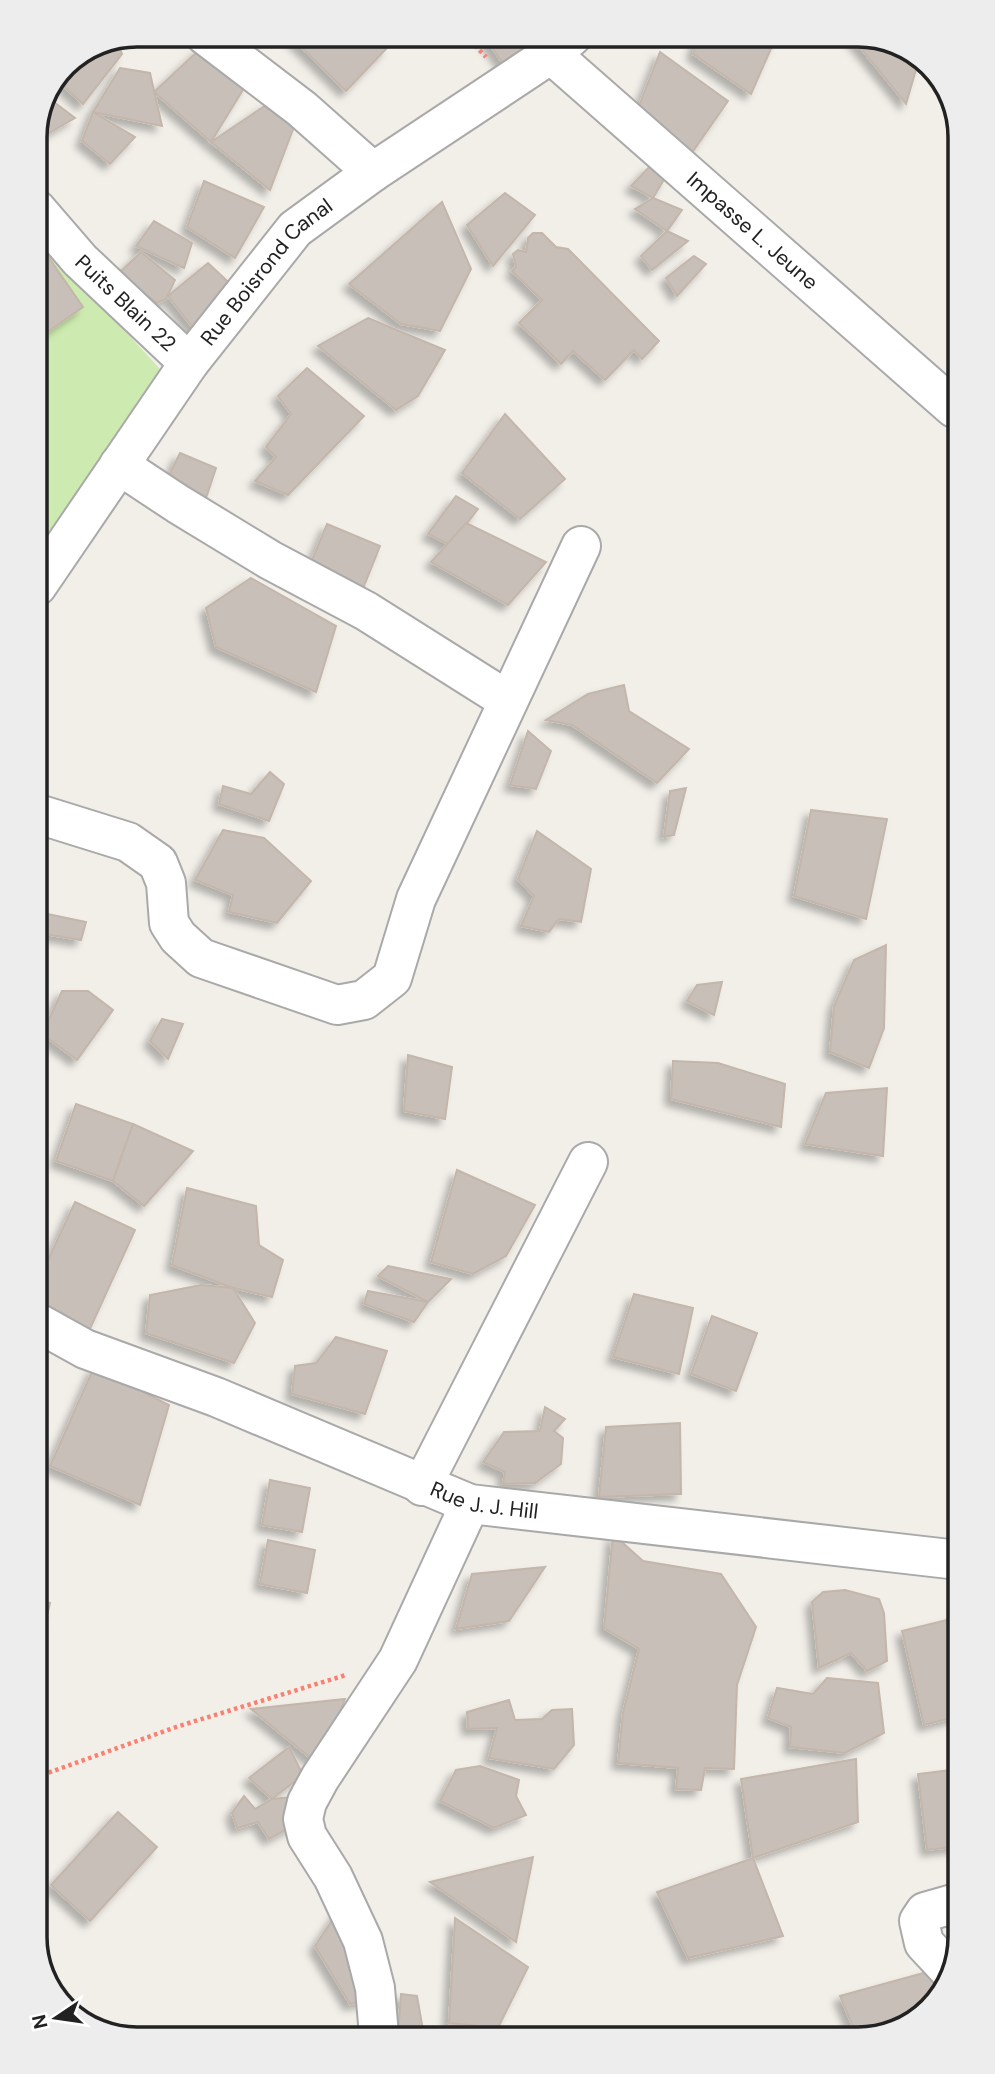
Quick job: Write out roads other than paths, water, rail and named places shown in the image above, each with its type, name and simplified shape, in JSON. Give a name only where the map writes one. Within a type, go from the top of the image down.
[{"type":"street","points":[[221,47],[302,109],[373,172]]},
{"type":"street","name":"Rue Boisrond Canal","points":[[47,571],[189,363],[295,229],[373,172],[559,47]]},
{"type":"street","name":"Impasse L. Jeune","points":[[564,47],[948,402]]},
{"type":"street","name":"Puits Blain 22","points":[[47,222],[80,260],[189,363]]},
{"type":"street","points":[[119,465],[178,505],[270,560],[366,611],[507,700]]},
{"type":"street","points":[[47,817],[128,842],[158,863],[166,883],[169,923],[178,937],[201,958],[337,1005],[364,1000],[392,978],[416,900],[462,795],[491,741],[507,700],[581,546]]},
{"type":"street","points":[[422,1486],[588,1162]]},
{"type":"street","name":"Rue J. J. Hill","points":[[47,1328],[85,1349],[316,1437],[422,1486],[470,1504],[948,1559]]},
{"type":"street","points":[[378,2027],[375,1988],[363,1941],[333,1877],[307,1836],[303,1819],[307,1802],[320,1778],[398,1660],[470,1504]]},
{"type":"street","points":[[943,1964],[924,1943],[919,1922],[925,1912],[948,1905]]}]
